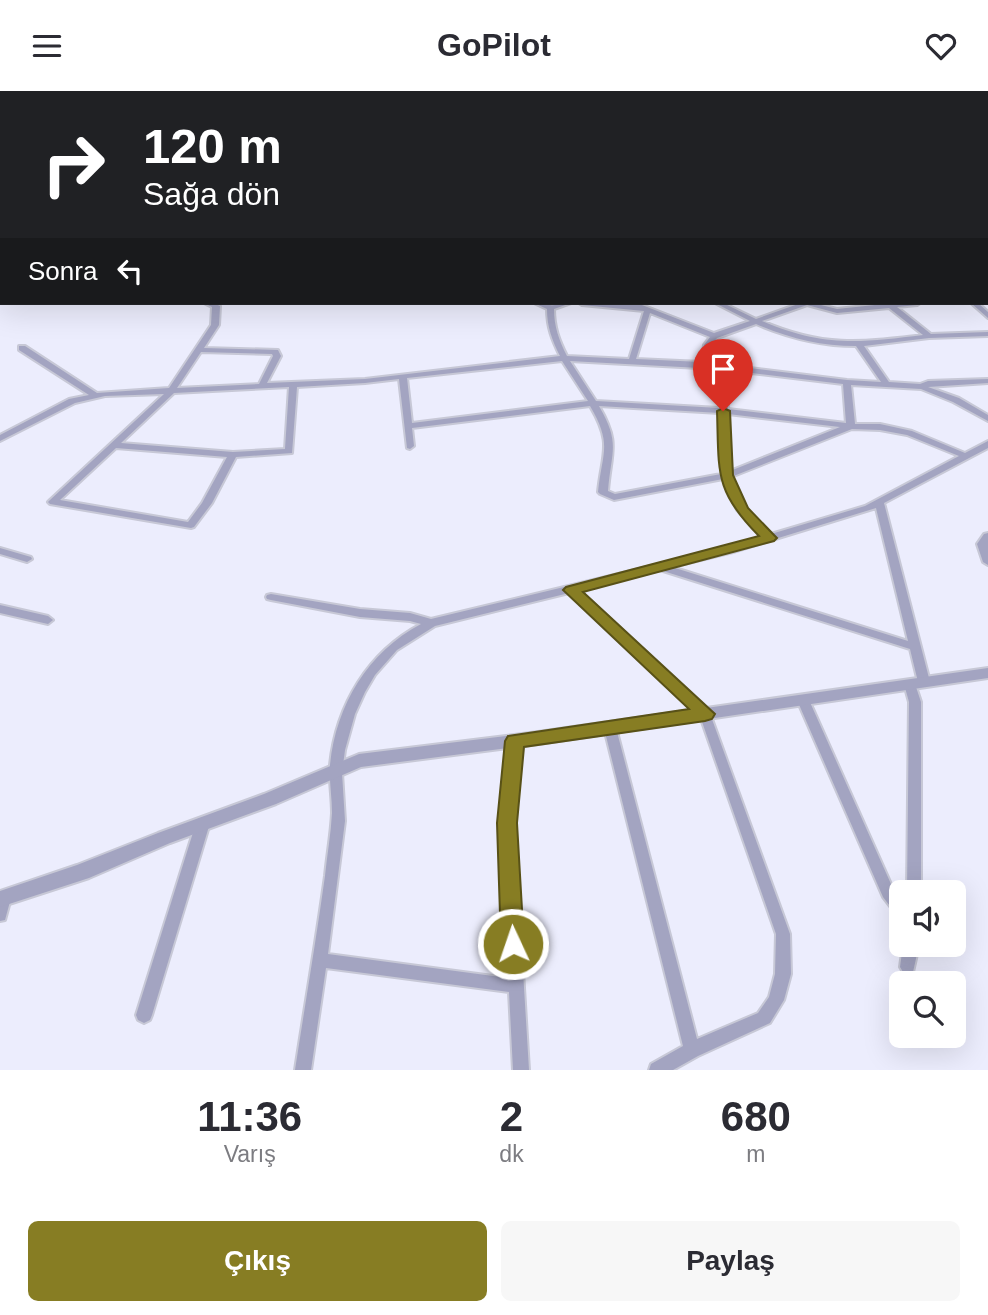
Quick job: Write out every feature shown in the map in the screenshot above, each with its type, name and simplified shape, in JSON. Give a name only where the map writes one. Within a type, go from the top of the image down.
[{"type":"street","points":[[531,91],[559,91]]},
{"type":"street","points":[[213,305],[216,306],[215,325],[172,390],[53,502],[191,526],[233,455]]},
{"type":"street","points":[[543,305],[551,308],[561,305]]},
{"type":"street","points":[[604,305],[648,309]]},
{"type":"street","points":[[638,305],[714,336]]},
{"type":"street","points":[[722,305],[756,321],[814,340],[858,343],[988,334]]},
{"type":"street","points":[[705,365],[708,345],[714,336],[801,305]]},
{"type":"street","points":[[814,305],[837,311],[882,305]]},
{"type":"street","points":[[890,305],[929,336]]},
{"type":"street","points":[[551,308],[549,318],[564,358],[607,431],[611,450],[604,475],[603,492],[607,495],[614,497],[726,475],[851,426]]},
{"type":"street","points":[[632,361],[648,309]]},
{"type":"street","points":[[858,343],[887,385]]},
{"type":"street","points":[[22,348],[96,396]]},
{"type":"street","points":[[199,349],[275,352],[277,356],[261,387]]},
{"type":"street","points":[[0,438],[72,401],[96,396],[172,390],[293,386],[564,358],[705,365],[847,382],[922,387],[956,400],[988,418]]},
{"type":"street","points":[[722,367],[726,475],[742,510],[769,538]]},
{"type":"street","points":[[403,376],[410,446]]},
{"type":"street","points":[[922,387],[928,383],[988,381]]},
{"type":"street","points":[[847,382],[851,426]]},
{"type":"street","points":[[112,445],[233,455],[289,451],[293,386]]},
{"type":"street","points":[[408,426],[592,403],[723,411],[880,428],[909,433],[966,456]]},
{"type":"street","points":[[303,1070],[339,818],[336,771],[352,709],[377,662],[400,639],[431,623],[662,567],[868,508],[988,445]]},
{"type":"street","points":[[879,502],[915,647],[917,683],[914,880]]},
{"type":"street","points":[[988,535],[982,544],[988,562]]},
{"type":"street","points":[[0,551],[27,559]]},
{"type":"street","points":[[662,567],[915,647]]},
{"type":"street","points":[[572,590],[705,714],[783,934],[784,958],[776,1000],[764,1018],[692,1049],[657,1070]]},
{"type":"street","points":[[271,597],[360,613],[410,617],[431,623]]},
{"type":"street","points":[[0,609],[48,620]]},
{"type":"street","points":[[1,904],[359,761],[988,673]]},
{"type":"street","points":[[803,700],[889,895]]},
{"type":"street","points":[[610,728],[692,1049]]},
{"type":"street","points":[[514,741],[507,823],[521,1070]]},
{"type":"street","points":[[144,1014],[203,824]]},
{"type":"street","points":[[908,967],[909,957]]},
{"type":"street","points":[[319,960],[515,986]]},
{"type":"route","points":[[513,944],[507,823],[514,741],[705,714],[572,590],[769,538],[742,510],[726,475],[723,411]]}]
